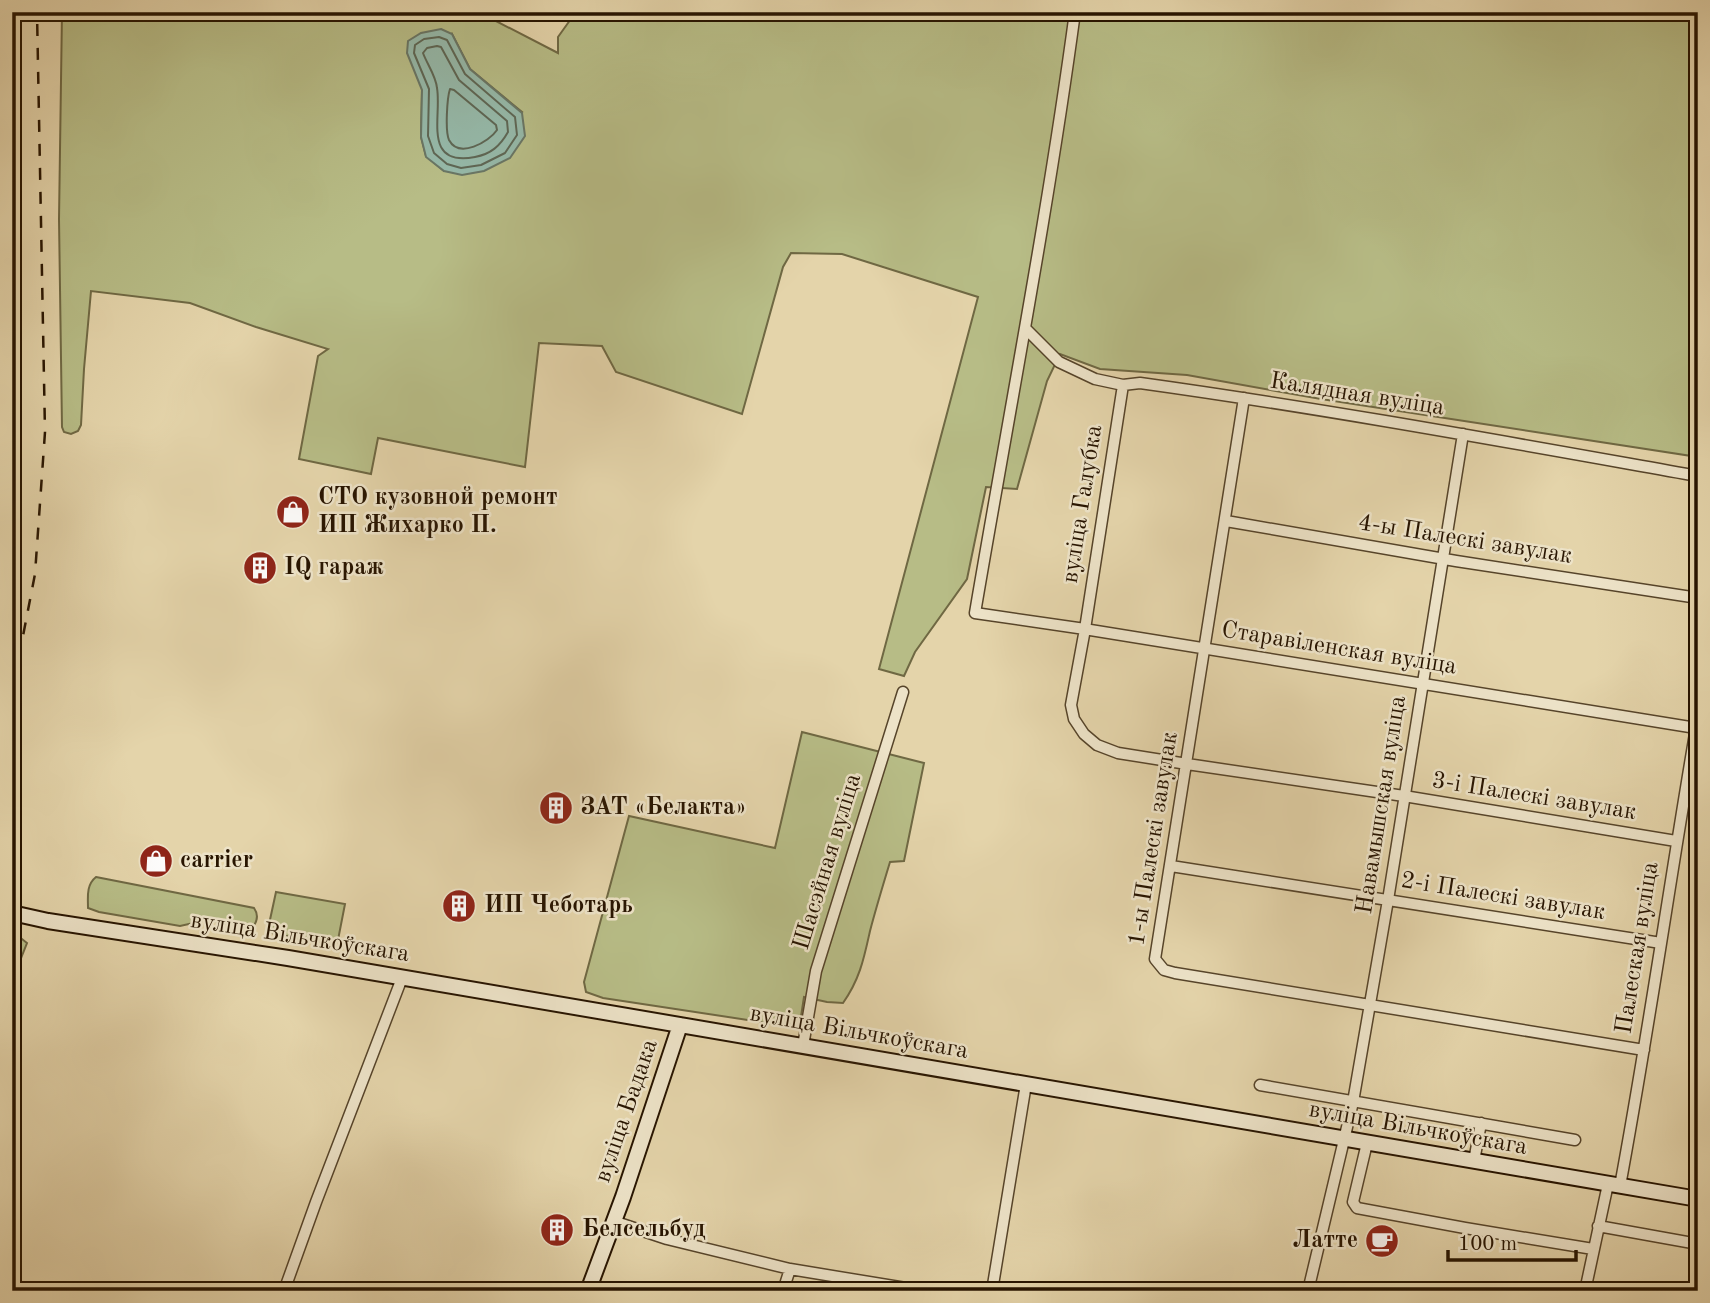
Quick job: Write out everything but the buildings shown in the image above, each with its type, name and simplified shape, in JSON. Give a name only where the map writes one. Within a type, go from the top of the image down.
[{"type":"main road","name":"вуліца Вільчкоўскага","points":[[12,914],[1698,1199]]},
{"type":"main road","name":"вуліца Бадака","points":[[588,1291],[680,1025]]},
{"type":"street","points":[[1025,328],[1075,12]]},
{"type":"street","name":"Калядная вуліца","points":[[1025,328],[1059,362],[1095,379],[1123,385],[1140,383],[1244,398],[1698,476]]},
{"type":"street","name":"Старавіленская вуліца","points":[[1025,328],[975,613],[1696,728]]},
{"type":"street","name":"вуліца Галубка","points":[[1085,629],[1123,385]]},
{"type":"street","name":"1-ы Палескі завулак","points":[[1244,398],[1155,959],[1164,970],[1175,973],[1644,1050]]},
{"type":"street","name":"Навамышская вуліца","points":[[1308,1291],[1353,1102],[1463,434]]},
{"type":"street","name":"4-ы Палескі завулак","points":[[1226,521],[1443,559],[1698,598]]},
{"type":"street","name":"3-і Палескі завулак","points":[[1085,629],[1071,705],[1074,719],[1084,734],[1097,746],[1187,764],[1404,796],[1676,841]]},
{"type":"street","name":"Шасэйная вуліца","points":[[803,1046],[816,971],[903,692]]},
{"type":"street","name":"Палеская вуліца","points":[[1585,1291],[1598,1226],[1614,1185],[1644,1050],[1698,716]]},
{"type":"street","name":"2-і Палескі завулак","points":[[1171,866],[1661,943]]},
{"type":"street","points":[[284,1291],[402,978]]},
{"type":"street","points":[[992,1291],[1026,1084]]},
{"type":"street","points":[[1260,1085],[1575,1140]]},
{"type":"street","points":[[1474,1161],[1481,1123]]},
{"type":"street","points":[[1367,1143],[1353,1202],[1357,1208],[1593,1249]]},
{"type":"street","points":[[613,1221],[667,1239],[790,1269],[924,1291]]},
{"type":"street","points":[[1598,1226],[1698,1244]]},
{"type":"street","points":[[783,1291],[790,1269]]},
{"type":"green space","points":[[62,12],[500,12],[492,19],[558,53],[558,37],[573,16],[588,12],[1698,12],[1698,457],[1321,399],[1187,375],[1100,369],[1060,354],[1047,381],[1017,489],[986,487],[967,579],[915,652],[904,676],[879,669],[978,297],[842,254],[791,253],[783,267],[742,414],[616,372],[602,346],[539,343],[525,467],[378,438],[371,474],[299,459],[318,356],[328,349],[190,303],[91,291],[81,425],[78,431],[71,434],[64,432],[59,219]],"holes":[[[452,34],[470,69],[522,112],[444,171],[426,156],[421,137],[422,90]]]},
{"type":"green space","points":[[12,104],[21,467],[12,544]]},
{"type":"green space","points":[[802,732],[924,763],[904,861],[890,862],[861,968],[843,1003],[804,997],[800,1023],[794,1027],[603,998],[586,992],[584,982],[629,816],[775,848]]},
{"type":"green space","points":[[96,877],[254,908],[256,921],[252,928],[207,920],[180,926],[99,912],[88,908],[89,887]]},
{"type":"green space","points":[[276,892],[345,904],[335,946],[272,933],[268,929]]},
{"type":"green space","points":[[12,933],[27,943],[12,981]]},
{"type":"water","points":[[441,29],[452,34],[470,69],[522,113],[525,136],[510,158],[484,171],[462,175],[444,171],[426,157],[421,137],[422,90],[407,53],[408,41],[421,33]]},
{"type":"railway","points":[[12,681],[35,574],[45,432],[37,12]]},
{"type":"place","name":"СТО кузовной ремонт ИП Жихарко П.","points":[[293,512]]},
{"type":"place","name":"IQ гараж","points":[[260,568]]},
{"type":"place","name":"ЗАТ «Белакта»","points":[[556,808]]},
{"type":"place","name":"carrier","points":[[156,861]]},
{"type":"place","name":"ИП Чеботарь","points":[[459,906]]},
{"type":"place","name":"Белсельбуд","points":[[557,1230]]},
{"type":"place","name":"Латте","points":[[1382,1241]]}]
